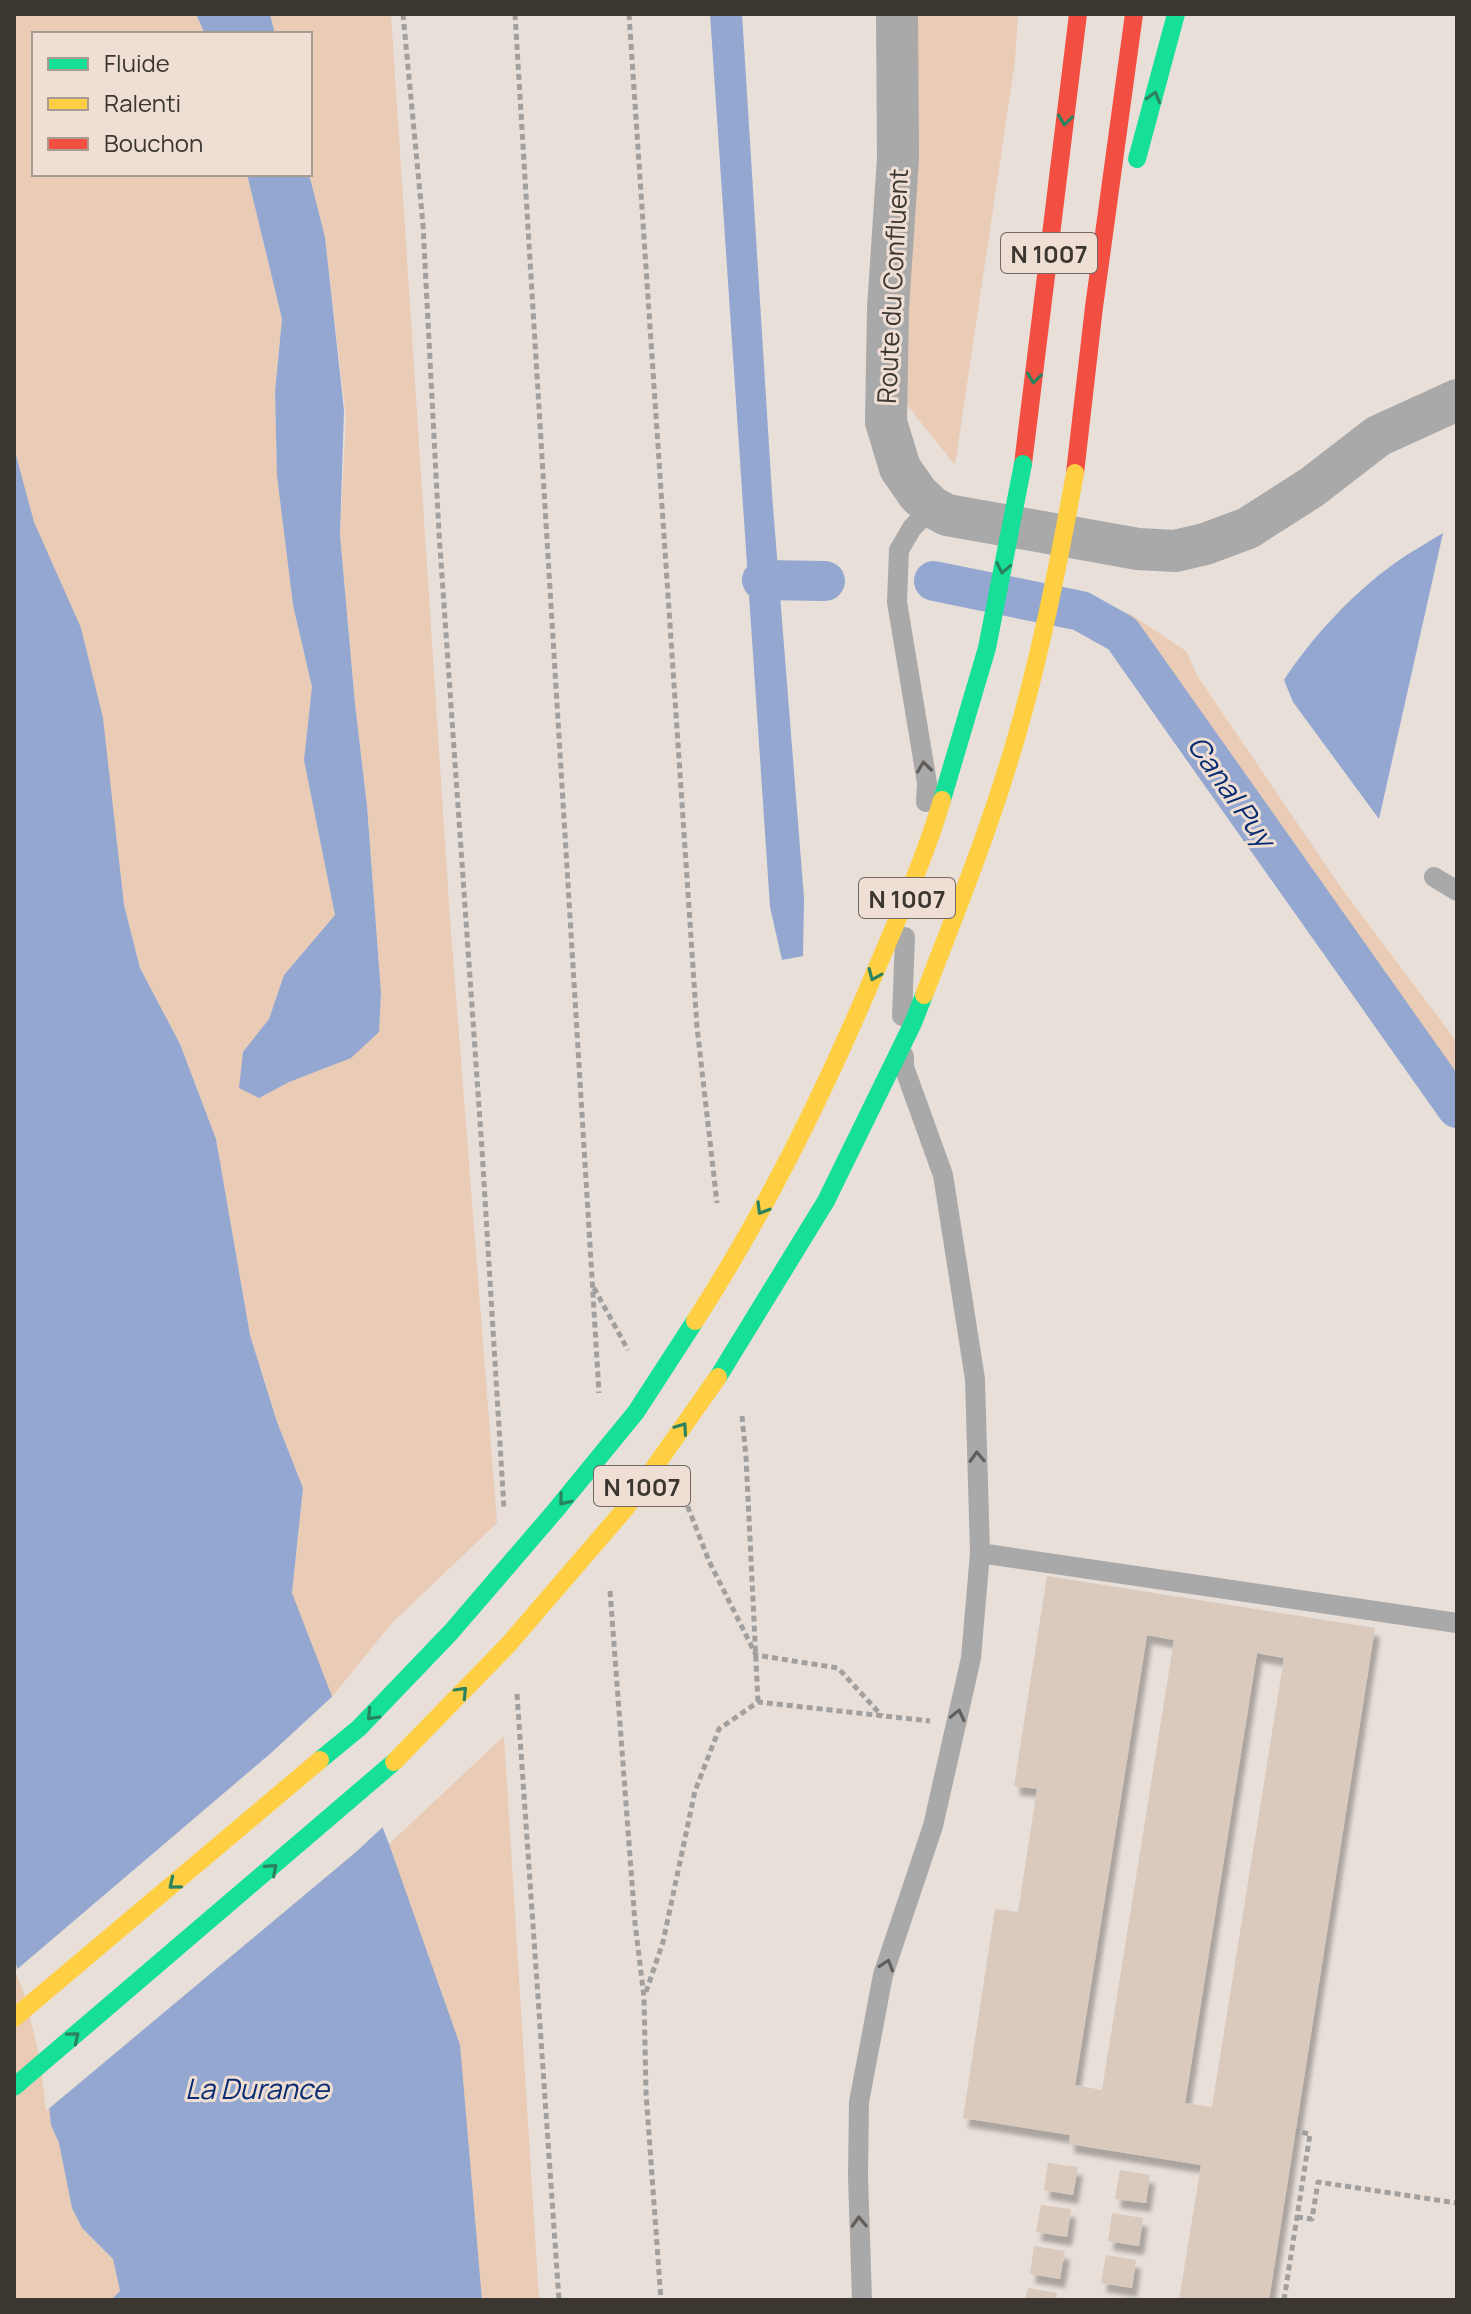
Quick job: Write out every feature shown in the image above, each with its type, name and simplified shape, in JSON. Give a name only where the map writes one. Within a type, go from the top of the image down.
[{"type":"highway","points":[[1072,14],[1074,42]]},
{"type":"highway","name":"N 1007","points":[[14,2018],[359,1728],[462,1620],[636,1412],[708,1301],[781,1177],[855,1020],[928,847],[987,648],[1023,464],[1078,14]]},
{"type":"highway","name":"N 1007","points":[[14,2087],[384,1772],[508,1645],[625,1509],[731,1359],[832,1187],[913,1023],[968,881],[1025,708],[1057,574],[1075,473],[1134,14]]},
{"type":"highway","points":[[1094,307],[1176,14]]},
{"type":"street","name":"Route du Confluent","points":[[897,14],[898,158],[888,308],[886,422],[900,468],[918,494],[932,507]]},
{"type":"street","points":[[932,507],[947,515],[1138,549],[1175,551],[1248,528],[1312,487],[1378,436],[1457,400]]},
{"type":"lane","points":[[862,2300],[859,2102],[883,1975],[933,1826],[971,1658],[980,1553],[973,1363],[943,1175],[904,1067],[902,1006],[905,940],[924,839],[927,783],[897,602],[899,550],[912,528],[932,507]]},
{"type":"lane","points":[[1434,877],[1457,891]]},
{"type":"lane","points":[[980,1553],[1457,1623]]},
{"type":"path","points":[[403,14],[423,225],[439,533],[505,1522]]},
{"type":"path","points":[[515,14],[599,1395]]},
{"type":"path","points":[[629,14],[697,1027],[718,1211]]},
{"type":"path","points":[[741,1411],[758,1702]]},
{"type":"path","points":[[609,1579],[635,1923],[644,1997],[646,2093],[661,2300]]},
{"type":"path","points":[[756,1655],[838,1668],[882,1716]]},
{"type":"path","points":[[516,1688],[559,2300]]},
{"type":"path","points":[[644,1997],[663,1942],[695,1791],[719,1729],[758,1702],[956,1723]]},
{"type":"path","points":[[926,1736],[931,1707]]},
{"type":"path","points":[[1284,2300],[1310,2134],[1296,2131]]},
{"type":"path","points":[[1297,2217],[1312,2219],[1318,2182],[1457,2203]]},
{"type":"shaded area","points":[[14,14],[196,14],[204,32],[32,32],[32,176],[247,176],[282,319],[275,391],[277,476],[293,604],[312,687],[304,760],[335,915],[284,975],[269,1019],[243,1052],[259,1098],[379,1032],[381,993],[367,806],[340,535],[346,418],[325,237],[310,176],[312,176],[312,32],[274,32],[270,14],[391,14],[450,919],[497,1523],[391,1624],[328,1702],[292,1593],[303,1488],[277,1422],[250,1335],[216,1139],[180,1044],[140,968],[124,905],[115,835],[14,448]]},
{"type":"shaded area","points":[[916,14],[1018,14],[1015,61],[955,465],[902,399]]},
{"type":"shaded area","points":[[1127,612],[1186,651],[1198,677],[1342,889],[1457,1042],[1457,1079],[1126,622]]},
{"type":"shaded area","points":[[504,1736],[539,2300],[482,2300],[389,1844]]},
{"type":"shaded area","points":[[14,1960],[28,1992],[44,2058],[51,2125],[59,2143],[72,2208],[82,2228],[113,2259],[120,2291],[111,2300],[14,2300]]},
{"type":"water","points":[[196,14],[270,14],[274,32],[204,32]]},
{"type":"water","points":[[710,14],[742,14],[772,494],[804,898],[803,956],[782,960],[770,907]]},
{"type":"water","points":[[247,176],[310,176],[325,237],[344,410],[340,535],[367,806],[381,993],[379,1032],[351,1058],[289,1082],[259,1098],[239,1088],[243,1052],[269,1019],[284,975],[335,915],[304,760],[312,687],[293,605],[277,476],[275,391],[282,319]]},
{"type":"water","name":"La Durance","points":[[14,448],[34,522],[81,628],[103,718],[124,905],[140,968],[180,1044],[216,1139],[250,1335],[277,1422],[303,1488],[292,1593],[389,1844],[460,2045],[482,2300],[111,2300],[120,2291],[113,2259],[82,2228],[72,2208],[59,2143],[51,2125],[44,2058],[28,1992],[14,1960]]},
{"type":"water","points":[[1443,533],[1379,819],[1293,702],[1284,680],[1321,632],[1364,588],[1401,559]]},
{"type":"pier","points":[[335,1694],[385,1825],[46,2111],[40,2059],[24,1993],[15,1971],[271,1753]]},
{"type":"building","points":[[1047,1576],[1375,1628],[1269,2300],[1179,2300],[1201,2165],[1069,2144],[1070,2135],[963,2118],[995,1909],[1018,1912],[1037,1789],[1014,1786]],"holes":[[[1147,1635],[1174,1640],[1102,2090],[1075,2085]],[[1257,1653],[1284,1658],[1212,2107],[1185,2103]]]},
{"type":"building","points":[[1048,2163],[1078,2167],[1073,2195],[1044,2190]]},
{"type":"building","points":[[1120,2170],[1150,2175],[1146,2203],[1115,2199]]},
{"type":"building","points":[[1041,2205],[1071,2209],[1067,2237],[1036,2232]]},
{"type":"building","points":[[1112,2213],[1143,2218],[1139,2246],[1108,2241]]},
{"type":"building","points":[[1034,2246],[1065,2251],[1060,2279],[1030,2274]]},
{"type":"building","points":[[1106,2255],[1136,2260],[1132,2288],[1101,2283]]},
{"type":"building","points":[[1028,2288],[1057,2293],[1056,2300],[1025,2300]]},
{"type":"waterway","name":"Canal Puy","points":[[762,580],[825,581]]},
{"type":"waterway","name":"Canal Puy","points":[[934,581],[1081,611],[1122,634],[1457,1108]]},
{"type":"traffic: fast","points":[[1137,159],[1176,14]]},
{"type":"traffic: fast","points":[[942,800],[987,648],[1023,464]]},
{"type":"traffic: fast","points":[[718,1377],[826,1201],[924,995]]},
{"type":"traffic: fast","points":[[320,1760],[359,1728],[451,1632],[555,1511],[636,1412],[695,1321]]},
{"type":"traffic: fast","points":[[14,2087],[394,1762]]},
{"type":"traffic: jam","points":[[1023,464],[1078,14]]},
{"type":"traffic: jam","points":[[1075,473],[1134,14]]},
{"type":"traffic: slow","points":[[924,995],[979,852],[1015,743],[1059,561],[1075,473]]},
{"type":"traffic: slow","points":[[695,1321],[770,1193],[815,1105],[903,906],[942,800]]},
{"type":"traffic: slow","points":[[394,1762],[508,1645],[625,1509],[718,1377]]},
{"type":"traffic: slow","points":[[14,2018],[320,1760]]}]
